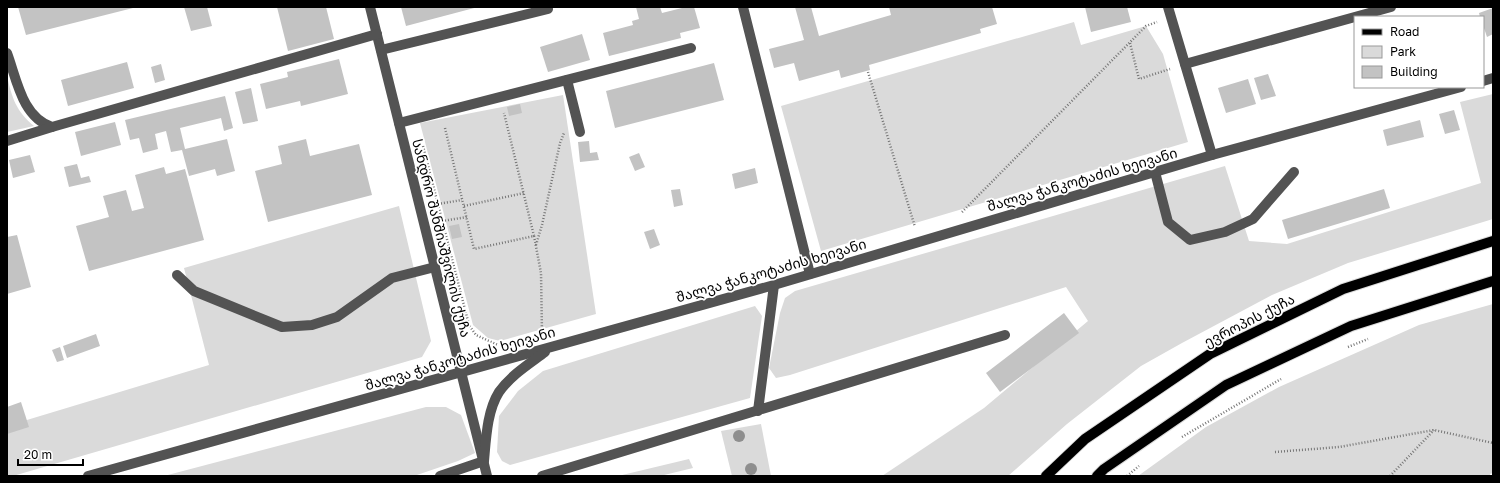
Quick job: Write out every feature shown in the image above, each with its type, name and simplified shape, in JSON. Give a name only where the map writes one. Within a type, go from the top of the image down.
[{"type":"main road","name":"ევროპის ქუჩა","points":[[1046,476],[1085,439],[1210,354],[1343,289],[1493,241]]},
{"type":"main road","points":[[1097,476],[1104,469],[1226,385],[1351,326],[1493,281]]},
{"type":"street","name":"სანდრო შანშიაშვილის ქუჩა","points":[[370,7],[488,476]]},
{"type":"street","points":[[743,7],[810,274]]},
{"type":"street","points":[[1358,16],[1391,7]]},
{"type":"street","points":[[381,50],[548,9]]},
{"type":"street","points":[[1170,12],[1212,155]]},
{"type":"street","points":[[1185,64],[1354,17]]},
{"type":"street","points":[[7,140],[377,34]]},
{"type":"street","points":[[399,123],[691,48]]},
{"type":"street","points":[[7,52],[27,108],[42,124],[52,127]]},
{"type":"street","points":[[567,80],[580,132]]},
{"type":"street","name":"შალვა ჭანკოტაძის ხეივანი","points":[[88,476],[774,285],[1212,155],[1457,88]]},
{"type":"street","points":[[1155,172],[1168,222],[1190,240],[1225,232],[1253,219],[1294,172]]},
{"type":"street","points":[[178,275],[194,291],[282,326],[312,325],[337,317],[392,278],[435,267]]},
{"type":"street","points":[[758,411],[774,285]]},
{"type":"street","points":[[542,476],[1005,335]]},
{"type":"street","points":[[440,476],[484,461],[487,424],[499,393],[515,374],[550,348]]},
{"type":"path","points":[[965,214],[958,216],[1146,26],[1170,12]]},
{"type":"path","points":[[1130,43],[1139,79],[1185,64]]},
{"type":"path","points":[[868,72],[915,229]]},
{"type":"path","points":[[500,97],[524,193],[541,273],[542,336],[550,334]]},
{"type":"path","points":[[536,245],[542,225],[560,142],[574,109]]},
{"type":"path","points":[[441,112],[474,249],[534,236]]},
{"type":"path","points":[[416,118],[469,325],[476,335],[504,348]]},
{"type":"path","points":[[464,206],[524,193]]},
{"type":"path","points":[[438,204],[462,200]]},
{"type":"path","points":[[442,222],[467,217]]},
{"type":"path","points":[[908,231],[922,226]]},
{"type":"path","points":[[1346,348],[1374,337]]},
{"type":"path","points":[[1179,439],[1284,377]]},
{"type":"path","points":[[1275,452],[1339,447],[1434,430],[1493,443]]},
{"type":"path","points":[[1390,476],[1434,430]]},
{"type":"path","points":[[1127,476],[1142,464]]},
{"type":"green space","points":[[1074,22],[1081,45],[1146,26],[1163,54],[1188,142],[821,251],[781,106]]},
{"type":"green space","points":[[7,76],[16,104],[23,115],[34,126],[7,132]]},
{"type":"green space","points":[[1493,94],[1493,219],[1348,263],[1272,295],[1141,366],[1067,424],[1008,476],[882,476],[984,408],[1088,321],[1066,287],[790,375],[776,378],[769,368],[780,313],[785,298],[795,291],[1225,166],[1249,241],[1287,244],[1481,183],[1460,102]]},
{"type":"green space","points":[[563,95],[596,314],[500,341],[488,338],[473,325],[420,123]]},
{"type":"green space","points":[[399,206],[431,341],[422,357],[13,476],[7,476],[7,426],[209,365],[184,268]]},
{"type":"green space","points":[[1493,304],[1493,473],[1490,474],[1490,476],[1138,476],[1206,427],[1279,387],[1419,325]]},
{"type":"green space","points":[[755,306],[762,316],[750,398],[510,465],[502,461],[497,452],[499,416],[518,391],[543,371]]},
{"type":"green space","points":[[426,407],[446,407],[461,415],[475,453],[458,461],[414,476],[164,476]]},
{"type":"green space","points":[[761,424],[771,476],[732,476],[721,431]]},
{"type":"green space","points":[[689,459],[693,468],[660,476],[618,476]]},
{"type":"building","points":[[18,7],[132,7],[133,8],[26,35]]},
{"type":"building","points":[[184,7],[207,7],[212,26],[191,31]]},
{"type":"building","points":[[277,7],[326,7],[334,39],[288,51]]},
{"type":"building","points":[[401,7],[478,7],[406,26]]},
{"type":"building","points":[[636,7],[660,7],[662,13],[686,7],[694,7],[700,28],[680,33],[681,38],[609,56],[603,33],[633,25],[632,21],[639,19]]},
{"type":"building","points":[[795,7],[811,7],[819,36],[891,15],[889,7],[992,7],[997,24],[980,29],[981,33],[869,65],[870,70],[841,78],[839,70],[799,81],[794,63],[774,68],[769,49],[804,40]]},
{"type":"building","points":[[1085,7],[1127,7],[1131,22],[1091,32]]},
{"type":"building","points":[[1493,8],[1493,34],[1487,37],[1484,28],[1484,16],[1480,16],[1479,13]]},
{"type":"building","points":[[582,34],[590,60],[548,72],[540,47]]},
{"type":"building","points":[[339,59],[348,94],[301,106],[300,101],[266,109],[260,84],[288,77],[287,72]]},
{"type":"building","points":[[127,62],[134,88],[68,106],[61,80]]},
{"type":"building","points":[[714,63],[724,100],[615,128],[606,91]]},
{"type":"building","points":[[161,64],[165,80],[155,83],[151,67]]},
{"type":"building","points":[[1268,74],[1276,96],[1261,100],[1254,78]]},
{"type":"building","points":[[1248,79],[1256,104],[1226,113],[1218,88]]},
{"type":"building","points":[[251,88],[258,121],[243,124],[235,92]]},
{"type":"building","points":[[225,96],[233,128],[224,131],[221,118],[180,128],[185,149],[227,139],[235,171],[217,176],[215,169],[189,176],[182,150],[171,152],[166,131],[155,134],[158,149],[143,153],[139,138],[130,140],[125,120]]},
{"type":"building","points":[[520,104],[522,113],[509,116],[507,107]]},
{"type":"building","points":[[1454,110],[1460,130],[1445,134],[1439,114]]},
{"type":"building","points":[[1420,120],[1424,137],[1387,146],[1383,130]]},
{"type":"building","points":[[115,122],[121,145],[81,156],[75,132]]},
{"type":"building","points":[[306,139],[310,156],[359,144],[372,195],[268,222],[255,171],[282,164],[278,146]]},
{"type":"building","points":[[589,141],[590,153],[597,152],[599,160],[580,162],[578,142]]},
{"type":"building","points":[[639,153],[645,167],[635,171],[629,157]]},
{"type":"building","points":[[30,155],[35,172],[13,178],[9,160]]},
{"type":"building","points":[[77,164],[81,178],[89,176],[91,182],[69,187],[64,167]]},
{"type":"building","points":[[164,167],[166,174],[185,169],[204,240],[89,271],[76,226],[109,217],[103,196],[126,190],[132,211],[144,208],[135,175]]},
{"type":"building","points":[[755,168],[758,183],[735,189],[732,174]]},
{"type":"building","points":[[680,189],[683,205],[674,207],[671,190]]},
{"type":"building","points":[[1384,189],[1390,208],[1288,239],[1282,220]]},
{"type":"building","points":[[459,224],[462,237],[452,239],[449,226]]},
{"type":"building","points":[[654,229],[660,245],[650,249],[644,232]]},
{"type":"building","points":[[17,235],[31,287],[7,294],[7,237]]},
{"type":"building","points":[[1064,313],[1079,333],[1000,392],[986,373]]},
{"type":"building","points":[[96,334],[100,346],[67,358],[63,346]]},
{"type":"building","points":[[60,347],[64,360],[57,362],[52,350]]},
{"type":"building","points":[[21,402],[29,427],[7,434],[7,407]]}]
